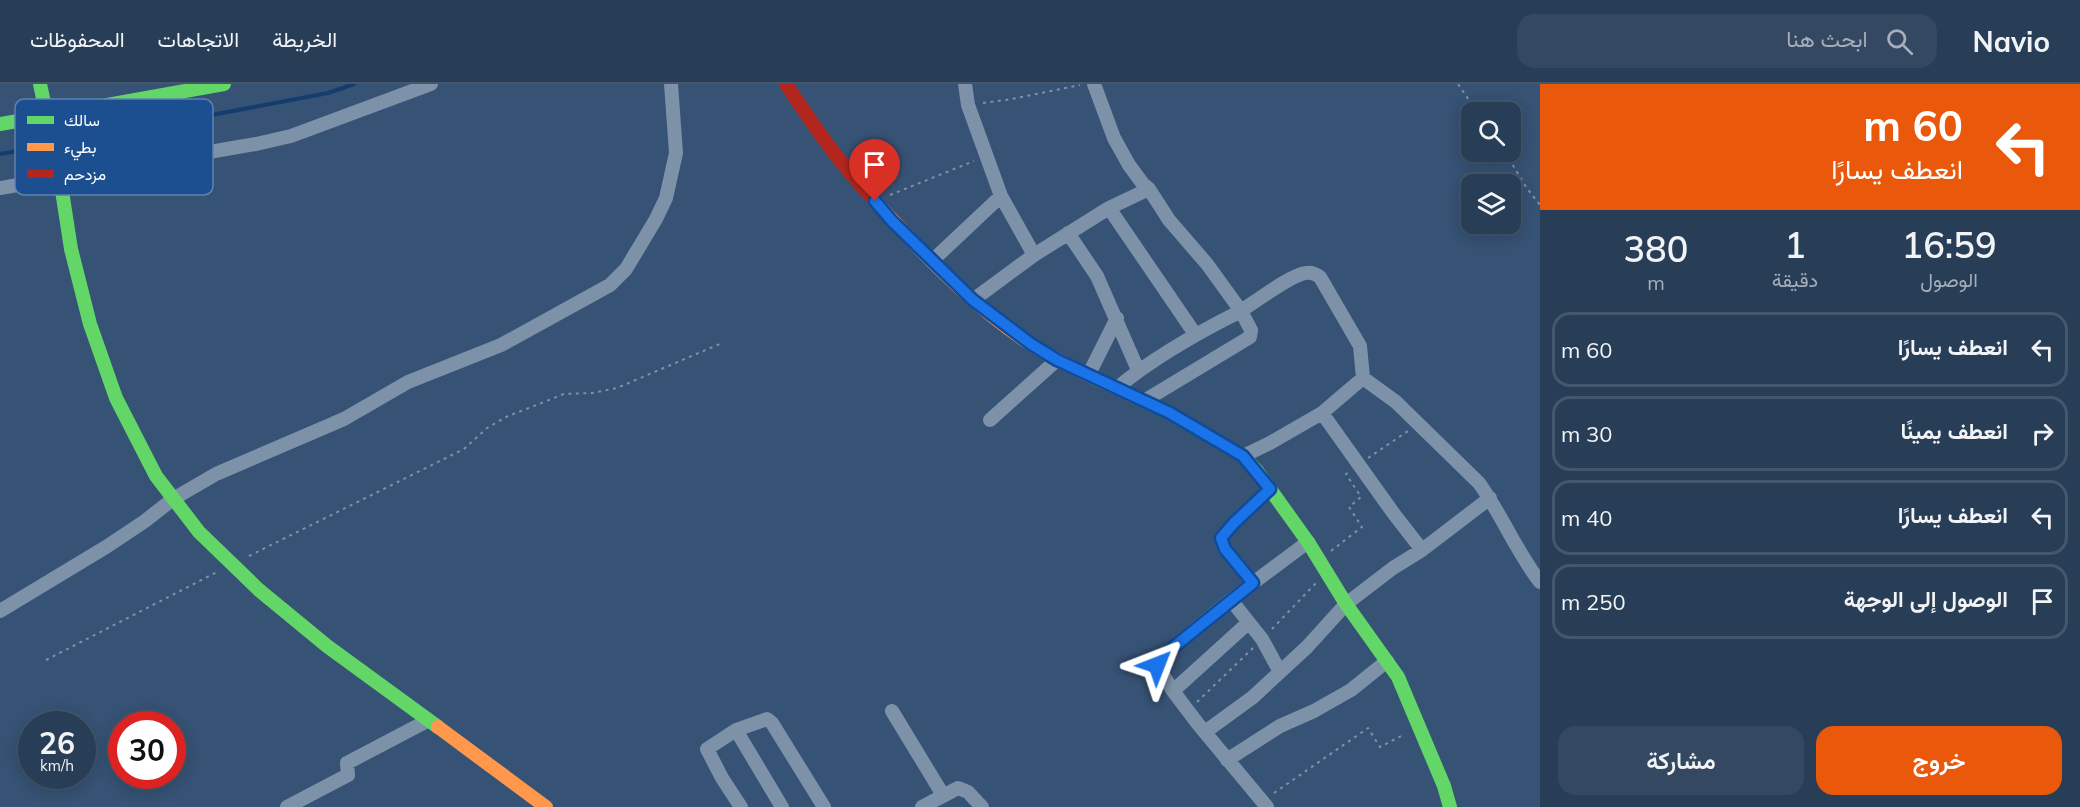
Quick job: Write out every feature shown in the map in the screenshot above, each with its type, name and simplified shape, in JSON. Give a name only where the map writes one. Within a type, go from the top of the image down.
[{"type":"street","points":[[40,84],[44,99]]},
{"type":"street","points":[[213,151],[273,140],[430,84]]},
{"type":"street","points":[[0,610],[106,547],[173,499],[216,474],[344,419],[408,382],[501,345],[610,285],[626,269],[666,198],[676,153],[671,84]]},
{"type":"street","points":[[965,84],[968,105],[1001,196],[1034,255]]},
{"type":"street","points":[[1094,84],[1114,138],[1130,165],[1169,220],[1207,264],[1241,310],[1251,330],[1250,337],[1144,401]]},
{"type":"street","points":[[143,99],[217,85]]},
{"type":"street","points":[[792,85],[821,137],[875,201],[973,300],[1031,344],[1057,360],[1170,413],[1243,456],[1308,542],[1346,604],[1398,677],[1444,786],[1450,807]]},
{"type":"street","points":[[0,124],[15,122]]},
{"type":"street","points":[[0,188],[15,186]]},
{"type":"street","points":[[973,300],[1068,233],[1109,208],[1149,189]]},
{"type":"street","points":[[63,195],[71,249],[98,346],[116,398],[156,476],[199,532],[259,590],[327,646],[546,807]]},
{"type":"street","points":[[934,259],[1001,196]]},
{"type":"street","points":[[1109,208],[1195,334]]},
{"type":"street","points":[[1068,233],[1097,276],[1138,370]]},
{"type":"street","points":[[1117,388],[1138,370],[1195,334],[1241,310],[1296,276],[1315,273],[1320,277],[1360,346],[1364,378],[1396,402],[1479,483],[1490,498],[1521,555],[1540,582]]},
{"type":"street","points":[[1089,374],[1117,318]]},
{"type":"street","points":[[990,420],[1057,360]]},
{"type":"street","points":[[1243,456],[1322,413],[1364,378]]},
{"type":"street","points":[[1322,413],[1422,550]]},
{"type":"street","points":[[1253,583],[1225,549],[1221,538],[1270,489]]},
{"type":"street","points":[[1205,732],[1253,697],[1307,646],[1346,604],[1490,498]]},
{"type":"street","points":[[1264,804],[1173,691],[1158,669],[1158,660],[1231,600],[1308,542]]},
{"type":"street","points":[[1231,600],[1262,639],[1280,672]]},
{"type":"street","points":[[1173,691],[1248,623]]},
{"type":"street","points":[[1227,760],[1280,726],[1314,711],[1351,690],[1387,661]]},
{"type":"street","points":[[892,711],[941,800]]},
{"type":"street","points":[[741,807],[708,751],[709,747],[736,730],[760,720],[769,720],[824,807]]},
{"type":"street","points":[[287,807],[348,775],[347,763],[428,721]]},
{"type":"street","points":[[736,730],[782,807]]},
{"type":"street","points":[[922,807],[941,800],[958,788],[963,789],[982,807]]},
{"type":"path","points":[[968,105],[1012,99],[1083,84]]},
{"type":"path","points":[[1458,84],[1470,102]]},
{"type":"path","points":[[875,201],[988,156]]},
{"type":"path","points":[[1511,162],[1540,205]]},
{"type":"path","points":[[46,660],[232,564],[464,449],[487,428],[506,417],[564,394],[592,393],[617,388],[722,343]]},
{"type":"path","points":[[1264,804],[1368,728],[1380,747],[1419,728]]},
{"type":"waterway","points":[[213,115],[328,93],[354,84]]},
{"type":"waterway","points":[[0,154],[15,151]]},
{"type":"traffic: fast","points":[[40,84],[43,99]]},
{"type":"traffic: fast","points":[[140,99],[224,84]]},
{"type":"traffic: fast","points":[[0,124],[15,121]]},
{"type":"traffic: fast","points":[[63,195],[71,249],[90,324],[116,398],[156,476],[199,532],[259,590],[327,646],[438,727]]},
{"type":"traffic: fast","points":[[1133,396],[1170,413],[1243,456],[1257,471],[1308,542],[1346,604],[1398,677],[1444,786],[1450,807]]},
{"type":"traffic: slow","points":[[874,200],[960,288],[1008,328],[1058,360],[1133,396]]},
{"type":"traffic: slow","points":[[438,727],[546,807]]},
{"type":"traffic: jam","points":[[786,84],[827,144],[874,200]]},
{"type":"route","points":[[875,201],[892,221],[934,259],[973,300],[1031,344],[1057,360],[1170,413],[1206,433],[1243,456],[1270,489],[1221,538],[1225,549],[1253,583],[1160,658],[1157,665]]}]
